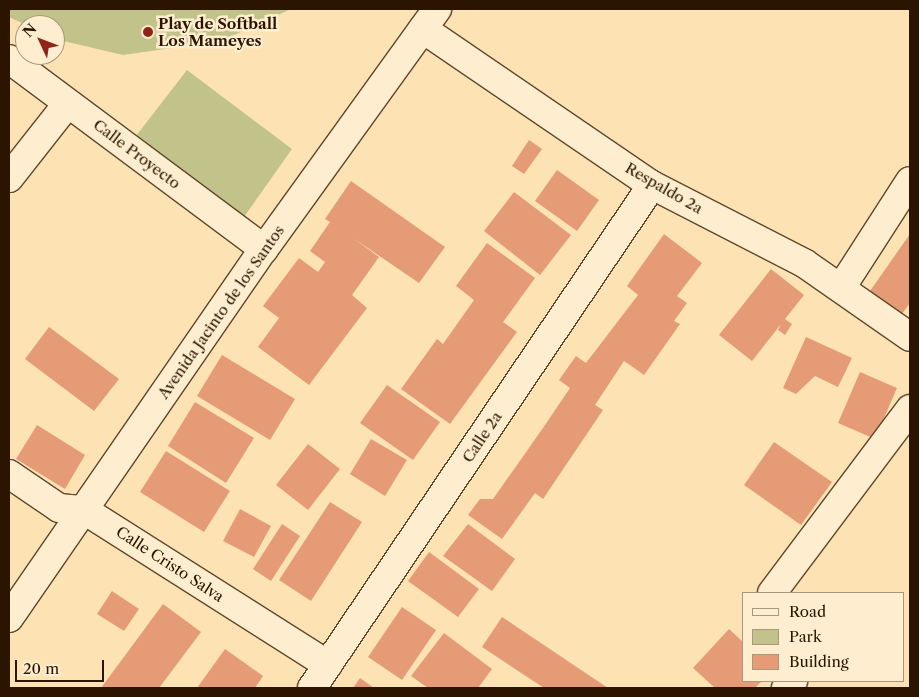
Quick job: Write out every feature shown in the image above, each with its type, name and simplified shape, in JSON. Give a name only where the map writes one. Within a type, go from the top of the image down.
[{"type":"street","name":"Respaldo 2a","points":[[430,19],[652,185],[804,263],[910,337]]},
{"type":"street","name":"Avenida Jacinto de los Santos","points":[[9,618],[264,249],[430,19]]},
{"type":"street","name":"Calle Proyecto","points":[[9,59],[264,249]]},
{"type":"street","points":[[9,178],[68,103]]},
{"type":"street","points":[[841,288],[910,181]]},
{"type":"street","name":"Calle 2a","points":[[312,688],[652,185]]},
{"type":"street","points":[[773,592],[910,409]]},
{"type":"street","name":"Calle Cristo Salva","points":[[9,474],[59,508],[84,510],[328,665]]},
{"type":"green space","name":"Play de Softball Los Mameyes","points":[[9,9],[291,9],[221,41],[123,55],[65,41],[65,15],[15,15],[15,20],[9,17]]},
{"type":"green space","points":[[187,70],[292,149],[244,217],[136,136]]},
{"type":"building","points":[[529,140],[542,149],[524,174],[512,166]]},
{"type":"building","points":[[557,170],[599,200],[577,231],[535,201]]},
{"type":"building","points":[[351,181],[445,247],[419,283],[353,238],[379,257],[352,295],[367,308],[309,385],[258,347],[279,318],[263,306],[299,258],[318,272],[325,262],[310,251],[330,222],[325,219]]},
{"type":"building","points":[[514,192],[571,235],[540,275],[484,231]]},
{"type":"building","points":[[664,234],[702,263],[677,296],[687,303],[674,321],[680,324],[644,375],[624,361],[595,405],[603,410],[543,499],[535,493],[502,539],[468,515],[480,499],[493,499],[543,428],[570,388],[559,380],[576,356],[586,363],[638,295],[627,286]]},
{"type":"building","points":[[910,234],[910,303],[902,314],[870,291]]},
{"type":"building","points":[[487,243],[535,278],[503,322],[517,332],[450,424],[401,389],[437,339],[443,344],[474,300],[456,286]]},
{"type":"building","points":[[771,269],[804,295],[785,319],[792,324],[785,335],[778,330],[781,324],[752,361],[719,335]]},
{"type":"building","points":[[49,327],[119,379],[94,411],[25,359]]},
{"type":"building","points":[[806,337],[852,358],[838,387],[815,376],[796,394],[783,388]]},
{"type":"building","points":[[222,355],[295,399],[270,440],[197,396]]},
{"type":"building","points":[[860,372],[897,388],[875,439],[838,423]]},
{"type":"building","points":[[387,385],[440,422],[413,460],[360,423]]},
{"type":"building","points":[[195,402],[254,438],[226,483],[168,446]]},
{"type":"building","points":[[37,425],[85,455],[65,489],[16,459]]},
{"type":"building","points":[[371,439],[407,460],[385,496],[350,474]]},
{"type":"building","points":[[774,442],[832,482],[801,525],[744,485]]},
{"type":"building","points":[[308,444],[340,469],[308,510],[276,485]]},
{"type":"building","points":[[166,451],[230,491],[204,532],[140,492]]},
{"type":"building","points":[[330,502],[362,522],[311,601],[279,580]]},
{"type":"building","points":[[240,509],[271,526],[254,557],[223,541]]},
{"type":"building","points":[[282,524],[300,536],[271,581],[253,569]]},
{"type":"building","points":[[468,524],[515,559],[492,591],[443,556]]},
{"type":"building","points":[[429,552],[479,589],[458,617],[408,581]]},
{"type":"building","points":[[112,591],[139,609],[124,631],[97,614]]},
{"type":"building","points":[[163,604],[201,632],[159,688],[101,688]]},
{"type":"building","points":[[402,607],[436,630],[402,680],[368,657]]},
{"type":"building","points":[[502,617],[608,688],[544,688],[482,647]]},
{"type":"building","points":[[729,629],[742,641],[742,682],[761,682],[755,688],[715,688],[693,668]]},
{"type":"building","points":[[444,633],[492,669],[478,688],[428,688],[411,676]]},
{"type":"building","points":[[225,649],[263,676],[255,688],[197,688]]},
{"type":"building","points":[[360,678],[374,688],[353,688]]},
{"type":"place","name":"Play de Softball Los Mameyes","points":[[148,32]]}]
